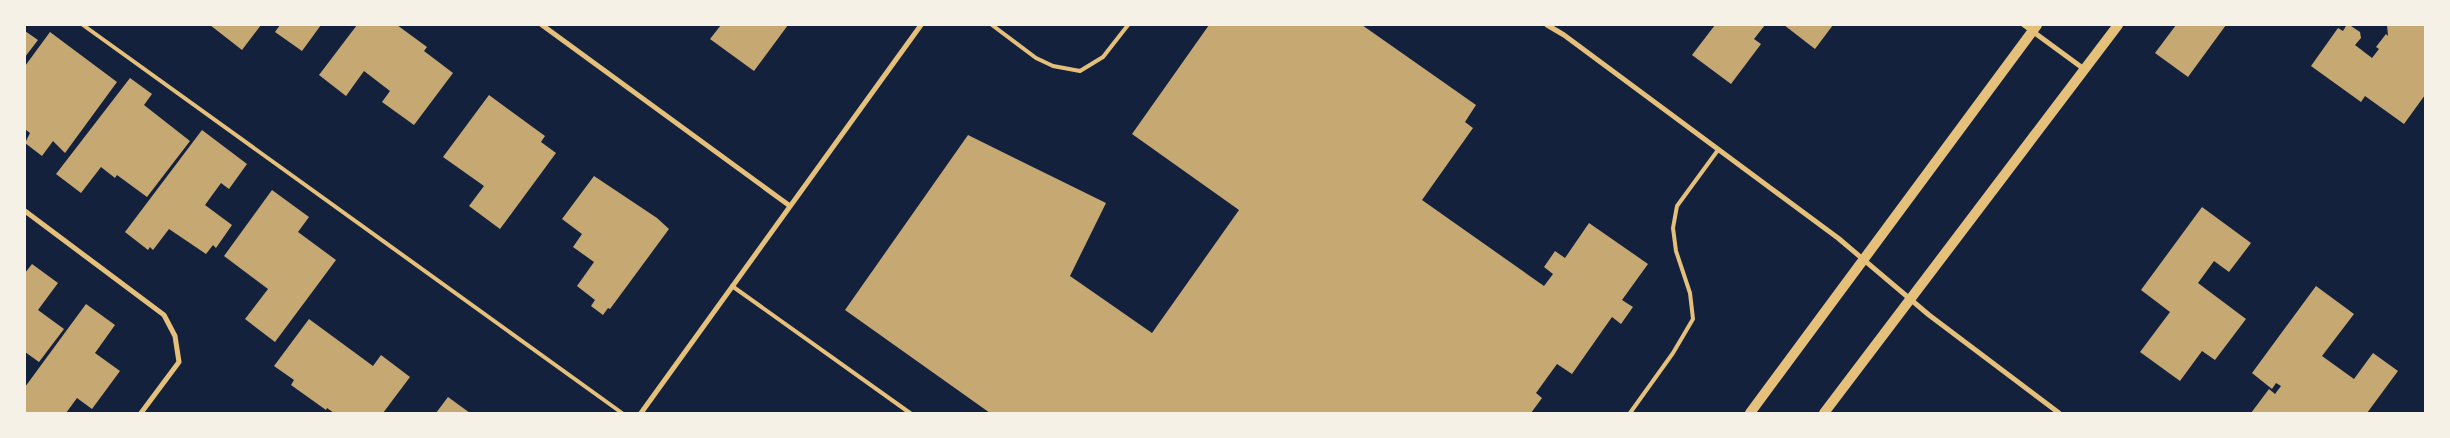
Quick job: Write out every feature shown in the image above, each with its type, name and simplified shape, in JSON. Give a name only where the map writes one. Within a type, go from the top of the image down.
[{"type":"main road","points":[[1824,413],[2118,25]]},
{"type":"main road","points":[[1750,413],[2032,27]]},
{"type":"street","points":[[542,25],[790,206]]},
{"type":"street","points":[[641,413],[921,25]]},
{"type":"street","points":[[1547,25],[1564,35],[1863,258],[1910,298],[2059,413]]},
{"type":"street","points":[[2032,27],[2084,69]]},
{"type":"street","points":[[25,211],[164,315],[175,336],[179,362],[141,413]]},
{"type":"lane","points":[[83,25],[622,413]]},
{"type":"lane","points":[[992,25],[1036,58],[1053,66],[1080,72],[1103,58],[1128,25]]},
{"type":"lane","points":[[1630,413],[1673,353],[1693,319],[1690,293],[1676,251],[1673,228],[1677,206],[1718,150]]},
{"type":"lane","points":[[732,286],[910,413]]},
{"type":"building","points":[[210,25],[261,25],[242,50]]},
{"type":"building","points":[[280,25],[321,25],[302,51],[275,32]]},
{"type":"building","points":[[357,25],[397,25],[427,47],[424,51],[453,73],[414,125],[382,102],[390,91],[364,71],[346,96],[319,75]]},
{"type":"building","points":[[721,25],[788,25],[754,71],[710,39]]},
{"type":"building","points":[[1209,25],[1362,25],[1476,105],[1465,122],[1473,128],[1422,200],[1544,286],[1553,274],[1544,267],[1555,251],[1565,258],[1589,223],[1648,264],[1622,300],[1633,307],[1621,324],[1612,317],[1572,374],[1557,364],[1536,393],[1542,398],[1531,413],[990,413],[845,310],[968,135],[1106,203],[1070,276],[1152,333],[1239,210],[1132,134]]},
{"type":"building","points":[[1715,25],[1765,25],[1754,39],[1761,44],[1731,84],[1692,55]]},
{"type":"building","points":[[1784,25],[1833,25],[1815,49]]},
{"type":"building","points":[[2176,25],[2226,25],[2188,77],[2155,53]]},
{"type":"building","points":[[2387,25],[2425,25],[2425,95],[2404,124],[2365,96],[2361,102],[2311,66],[2338,28],[2343,31],[2346,26],[2351,26],[2360,32],[2361,38],[2355,45],[2372,58],[2379,49],[2376,47],[2386,34],[2388,36]]},
{"type":"building","points":[[25,31],[38,40],[25,57]]},
{"type":"building","points":[[50,32],[117,82],[65,153],[53,141],[42,156],[25,143],[30,133],[26,130],[25,66]]},
{"type":"building","points":[[130,78],[152,94],[144,105],[190,141],[147,197],[117,175],[115,178],[101,167],[81,193],[56,174]]},
{"type":"building","points":[[489,95],[545,136],[541,142],[556,153],[500,229],[469,206],[484,186],[443,157]]},
{"type":"building","points":[[202,130],[247,164],[229,189],[221,183],[205,205],[232,225],[216,248],[213,245],[206,254],[169,229],[153,250],[150,247],[148,250],[125,232]]},
{"type":"building","points":[[594,176],[657,218],[669,229],[610,309],[608,308],[603,315],[591,306],[595,300],[577,286],[594,262],[573,247],[582,234],[562,219]]},
{"type":"building","points":[[272,190],[309,217],[298,232],[336,260],[275,342],[245,319],[268,289],[224,256]]},
{"type":"building","points":[[2202,207],[2251,243],[2229,272],[2214,261],[2198,283],[2246,319],[2215,360],[2202,351],[2180,381],[2140,352],[2170,312],[2141,290]]},
{"type":"building","points":[[32,264],[58,283],[38,310],[64,329],[39,362],[25,352],[25,273]]},
{"type":"building","points":[[2316,286],[2354,314],[2322,356],[2354,379],[2373,353],[2398,371],[2367,413],[2251,413],[2269,389],[2275,394],[2281,386],[2276,383],[2272,389],[2252,373]]},
{"type":"building","points":[[86,304],[115,325],[95,353],[120,371],[92,409],[77,398],[66,413],[25,413],[25,387]]},
{"type":"building","points":[[309,319],[373,366],[381,355],[410,377],[383,413],[334,413],[327,408],[326,410],[291,385],[294,380],[274,366]]},
{"type":"building","points":[[448,397],[470,413],[436,413]]}]
